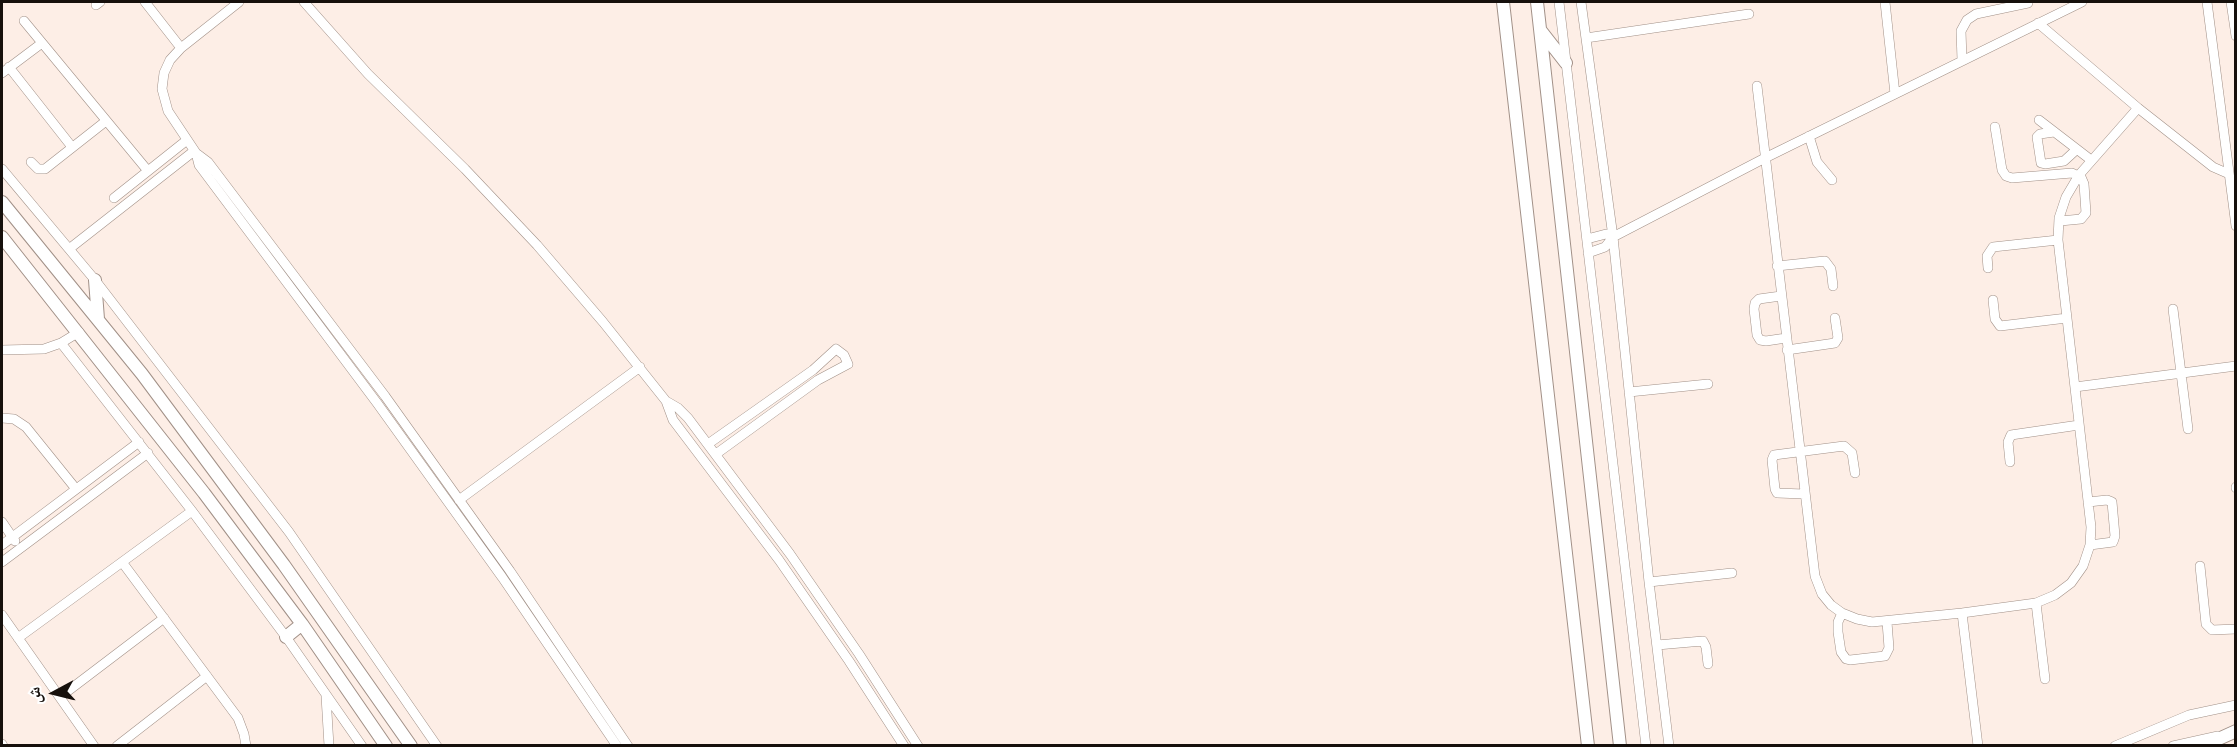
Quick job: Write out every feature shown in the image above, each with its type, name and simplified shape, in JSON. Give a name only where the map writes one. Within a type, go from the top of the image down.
[{"type":"street","points":[[145,2],[181,48]]},
{"type":"street","points":[[239,2],[181,48],[167,66],[162,88],[168,111],[195,152],[199,165],[506,574]]},
{"type":"street","points":[[304,2],[368,74],[465,169],[537,245],[640,367],[666,401],[673,420],[744,511],[849,661],[904,746]]},
{"type":"street","points":[[1503,2],[1588,746]]},
{"type":"street","points":[[1537,2],[1620,746]]},
{"type":"street","points":[[1558,2],[1646,746]]},
{"type":"street","points":[[1581,2],[1613,237],[1649,582],[1669,746]]},
{"type":"street","points":[[1885,2],[1895,94]]},
{"type":"street","points":[[1588,253],[1609,245],[1613,237],[1765,158],[2082,2]]},
{"type":"street","points":[[2207,2],[2235,226]]},
{"type":"street","points":[[2231,2],[2235,36]]},
{"type":"street","points":[[1962,60],[1961,31],[1967,20],[1976,14],[2028,3]]},
{"type":"street","points":[[1586,38],[1749,14]]},
{"type":"street","points":[[24,21],[148,171]]},
{"type":"street","points":[[2038,23],[2212,167],[2229,174]]},
{"type":"street","points":[[1540,30],[1566,63]]},
{"type":"street","points":[[42,43],[5,70],[72,147]]},
{"type":"street","points":[[1757,86],[1815,576],[1822,594],[1842,613],[1857,619],[1887,622],[2036,603],[2055,595],[2071,583],[2083,566],[2090,545],[2091,527],[2058,240],[2060,221],[2066,197],[2079,175],[2138,108]]},
{"type":"street","points":[[2039,120],[2091,160]]},
{"type":"street","points":[[31,162],[36,168],[43,170],[106,121]]},
{"type":"street","points":[[1995,127],[2002,170],[2006,176],[2012,178],[2072,173],[2079,175],[2083,180],[2086,213],[2081,219],[2060,221]]},
{"type":"street","points":[[2054,132],[2040,134],[2037,137],[2041,163],[2045,165],[2064,161],[2076,150]]},
{"type":"street","points":[[1809,136],[1817,162],[1832,180]]},
{"type":"street","points":[[114,198],[187,140]]},
{"type":"street","points":[[69,249],[195,152]]},
{"type":"street","points":[[195,152],[208,162],[385,396],[459,500],[506,574],[572,670],[628,746]]},
{"type":"street","points":[[2,169],[95,280],[289,532],[437,746]]},
{"type":"street","points":[[2,202],[142,374],[246,512],[411,746]]},
{"type":"street","points":[[1587,239],[1606,234],[1613,237]]},
{"type":"street","points":[[1988,268],[1987,256],[1993,247],[2058,240]]},
{"type":"street","points":[[4,242],[78,332],[229,526],[302,624],[386,746]]},
{"type":"street","points":[[1777,266],[1825,261],[1831,269],[1833,286]]},
{"type":"street","points":[[95,280],[98,319]]},
{"type":"street","points":[[1781,296],[1759,299],[1755,303],[1757,335],[1760,340],[1766,341],[1786,338]]},
{"type":"street","points":[[1992,300],[1995,319],[2000,326],[2067,318]]},
{"type":"street","points":[[2173,309],[2188,429]]},
{"type":"street","points":[[1787,350],[1835,343],[1838,338],[1835,318]]},
{"type":"street","points":[[2,350],[35,351],[61,343],[78,332]]},
{"type":"street","points":[[61,343],[192,511],[286,637],[362,746]]},
{"type":"street","points":[[708,444],[819,365],[836,349],[844,355],[848,364],[818,380],[716,454]]},
{"type":"street","points":[[2075,387],[2235,366]]},
{"type":"street","points":[[459,500],[640,367]]},
{"type":"street","points":[[1629,392],[1708,384]]},
{"type":"street","points":[[377,403],[385,396]]},
{"type":"street","points":[[666,401],[683,413],[753,503],[860,654],[918,746]]},
{"type":"street","points":[[2,418],[14,419],[26,427],[76,489]]},
{"type":"street","points":[[2010,462],[2008,442],[2011,435],[2079,425]]},
{"type":"street","points":[[2,545],[140,442]]},
{"type":"street","points":[[1804,494],[1782,495],[1774,489],[1773,457],[1776,453],[1848,447],[1852,453],[1855,473]]},
{"type":"street","points":[[2,562],[148,453]]},
{"type":"street","points":[[2088,502],[2107,500],[2112,502],[2115,536],[2113,542],[2090,545]]},
{"type":"street","points":[[744,511],[753,503]]},
{"type":"street","points":[[18,638],[192,511]]},
{"type":"street","points":[[229,526],[239,521],[246,512]]},
{"type":"street","points":[[2,522],[19,548]]},
{"type":"street","points":[[244,546],[250,537],[261,534]]},
{"type":"street","points":[[122,562],[238,718],[246,746]]},
{"type":"street","points":[[2199,566],[2208,628],[2217,631],[2235,629]]},
{"type":"street","points":[[1649,582],[1732,573]]},
{"type":"street","points":[[2036,603],[2045,679]]},
{"type":"street","points":[[1842,613],[1838,622],[1841,652],[1850,660],[1886,656],[1889,648],[1887,622]]},
{"type":"street","points":[[1962,613],[1978,746]]},
{"type":"street","points":[[2,615],[94,746]]},
{"type":"street","points":[[60,697],[164,618]]},
{"type":"street","points":[[286,637],[302,624]]},
{"type":"street","points":[[1657,645],[1702,641],[1706,647],[1708,664]]},
{"type":"street","points":[[849,661],[860,654]]},
{"type":"street","points":[[572,670],[617,746]]},
{"type":"street","points":[[117,746],[207,676]]},
{"type":"street","points":[[326,693],[329,746]]},
{"type":"street","points":[[2115,746],[2189,715],[2235,705]]},
{"type":"street","points":[[2173,746],[2231,733]]},
{"type":"street","points":[[2203,746],[2231,733]]}]
